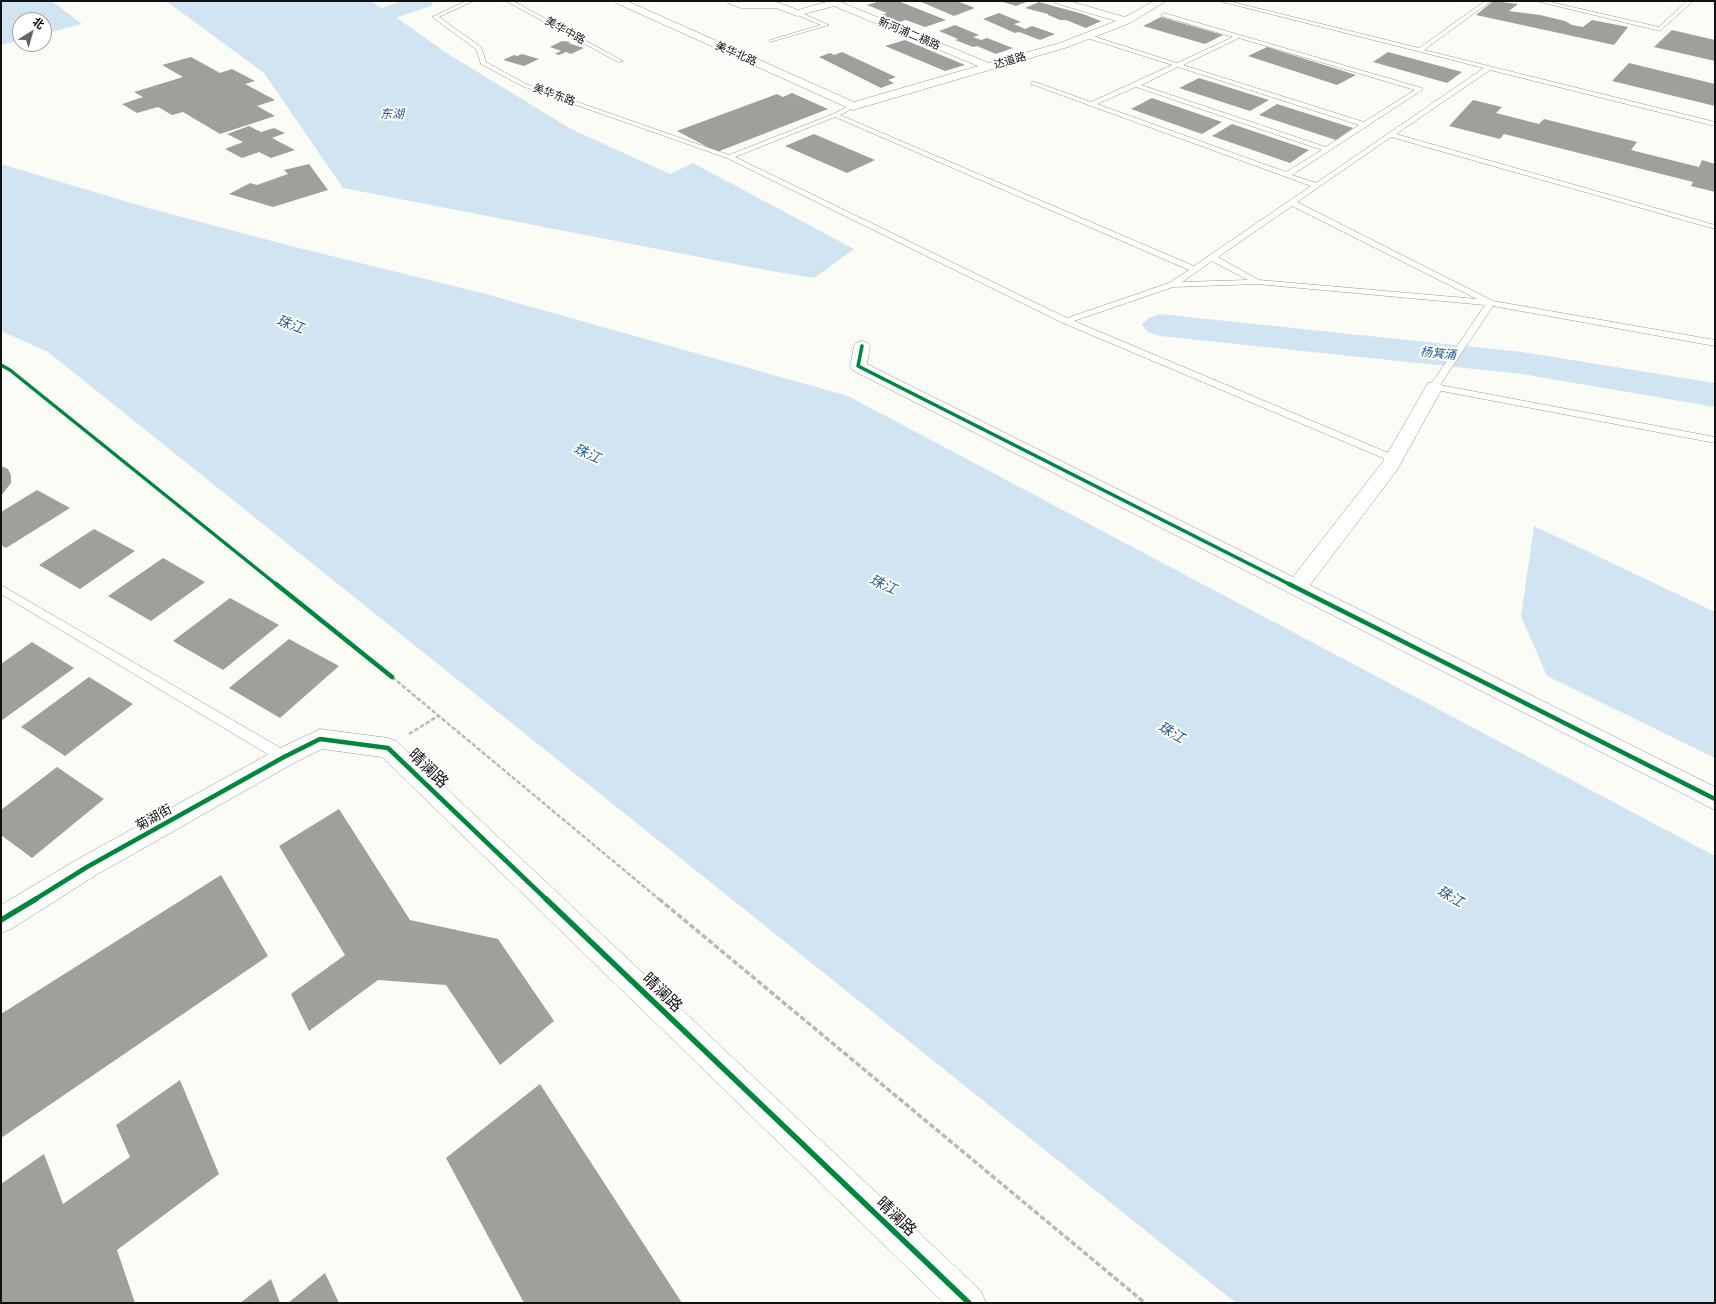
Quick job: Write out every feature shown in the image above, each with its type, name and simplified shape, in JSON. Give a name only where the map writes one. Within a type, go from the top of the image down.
[{"type":"street","name":"美华北路","points":[[619,1],[853,106]]},
{"type":"street","points":[[731,1],[741,5],[777,4],[797,13],[832,2]]},
{"type":"street","points":[[1058,1],[1126,21]]},
{"type":"street","name":"达道路","points":[[853,106],[1064,45],[1126,21],[1161,1]]},
{"type":"street","name":"新河浦二横路","points":[[832,2],[989,67]]},
{"type":"street","points":[[862,346],[858,366],[1715,799]]},
{"type":"street","points":[[1297,587],[1394,459],[1434,387]]},
{"type":"street","name":"菊湖街","points":[[1,920],[87,867],[284,757],[320,739],[388,748]]},
{"type":"street","name":"晴澜路","points":[[388,748],[969,1303]]},
{"type":"lane","name":"美华东路","points":[[470,1],[435,18],[479,48],[483,63],[524,85],[729,157]]},
{"type":"lane","name":"美华中路","points":[[509,1],[620,61]]},
{"type":"lane","points":[[1222,1],[1715,124]]},
{"type":"lane","points":[[1419,51],[1488,1]]},
{"type":"lane","points":[[1539,1],[1660,29],[1690,1]]},
{"type":"lane","points":[[1564,7],[1572,1]]},
{"type":"lane","points":[[772,41],[826,25],[797,13]]},
{"type":"lane","points":[[1164,15],[1420,90],[1287,175]]},
{"type":"lane","points":[[1086,36],[1365,125]]},
{"type":"lane","points":[[1090,104],[1136,85],[1239,36]]},
{"type":"lane","points":[[1172,285],[1488,68]]},
{"type":"lane","points":[[1033,83],[1317,186]]},
{"type":"lane","points":[[1136,85],[1327,149]]},
{"type":"lane","points":[[729,157],[835,115],[853,106]]},
{"type":"lane","points":[[835,115],[1194,269]]},
{"type":"lane","points":[[1390,135],[1715,227]]},
{"type":"lane","points":[[729,157],[1066,321],[1394,459]]},
{"type":"lane","points":[[1293,202],[1491,303]]},
{"type":"lane","points":[[1211,257],[1257,282]]},
{"type":"lane","points":[[1066,321],[1172,285],[1257,282],[1491,303],[1715,343]]},
{"type":"lane","points":[[1491,303],[1434,387],[1715,440]]},
{"type":"lane","points":[[1,589],[284,757]]},
{"type":"path","points":[[386,672],[1145,1303]]},
{"type":"path","points":[[388,748],[438,716]]},
{"type":"water","points":[[1,1],[52,1],[82,24],[52,32],[52,12],[12,12],[12,42],[1,45]]},
{"type":"water","name":"东湖","points":[[166,1],[371,1],[445,52],[571,129],[670,174],[693,163],[854,249],[814,278],[343,188],[264,73]]},
{"type":"water","name":"珠江","points":[[1,164],[148,208],[287,245],[482,293],[848,396],[1715,856],[1715,1303],[1236,1303],[48,352],[1,331]]},
{"type":"water","points":[[1534,526],[1715,612],[1715,758],[1547,676],[1521,616]]},
{"type":"building","points":[[880,1],[898,1],[946,20],[925,27],[906,20],[899,22],[881,15],[887,13],[867,5]]},
{"type":"building","points":[[919,1],[957,1],[975,8],[954,16]]},
{"type":"building","points":[[1000,1],[1029,1],[1016,6]]},
{"type":"building","points":[[1493,1],[1518,4],[1509,11],[1540,15],[1565,21],[1572,25],[1583,27],[1592,20],[1628,27],[1614,45],[1476,15]]},
{"type":"building","points":[[1039,2],[1083,14],[1101,21],[1086,28],[1066,20],[1060,20],[1048,14],[1025,8]]},
{"type":"building","points":[[999,13],[1021,22],[1014,24],[1025,29],[1032,26],[1055,34],[1040,40],[1019,32],[1015,33],[983,19]]},
{"type":"building","points":[[1161,17],[1223,35],[1205,44],[1143,26]]},
{"type":"building","points":[[955,25],[979,35],[973,37],[981,40],[987,38],[1013,48],[996,54],[977,46],[973,47],[955,40],[958,39],[939,31]]},
{"type":"building","points":[[1672,30],[1715,40],[1715,61],[1654,47]]},
{"type":"building","points":[[905,40],[965,65],[945,71],[885,46]]},
{"type":"building","points":[[562,41],[571,42],[568,43],[584,48],[571,54],[566,52],[559,55],[555,54],[561,51],[550,47]]},
{"type":"building","points":[[1267,47],[1356,75],[1337,85],[1248,56]]},
{"type":"building","points":[[842,52],[896,77],[888,80],[894,83],[881,88],[819,57],[830,53],[834,55]]},
{"type":"building","points":[[1388,52],[1462,72],[1447,83],[1373,62]]},
{"type":"building","points":[[522,54],[539,59],[524,66],[503,60],[514,55],[517,56]]},
{"type":"building","points":[[191,57],[220,73],[232,69],[255,81],[245,84],[275,100],[257,106],[275,116],[220,134],[183,112],[172,115],[158,107],[137,113],[122,104],[143,97],[134,92],[183,77],[162,65]]},
{"type":"building","points":[[1629,63],[1715,84],[1715,106],[1612,81]]},
{"type":"building","points":[[1199,78],[1269,100],[1250,111],[1179,88]]},
{"type":"building","points":[[792,93],[828,109],[717,152],[677,131],[777,94],[783,97]]},
{"type":"building","points":[[1152,98],[1222,122],[1202,134],[1131,109]]},
{"type":"building","points":[[1473,100],[1502,107],[1496,113],[1539,124],[1544,119],[1637,142],[1631,150],[1699,167],[1702,160],[1715,164],[1715,192],[1691,186],[1693,182],[1504,134],[1500,139],[1449,126]]},
{"type":"building","points":[[1277,104],[1353,128],[1336,140],[1259,115]]},
{"type":"building","points":[[1232,124],[1309,150],[1290,163],[1212,136]]},
{"type":"building","points":[[249,126],[261,132],[274,128],[285,133],[272,138],[295,150],[271,158],[259,152],[242,158],[225,149],[243,142],[227,134]]},
{"type":"building","points":[[814,134],[875,160],[847,173],[785,146]]},
{"type":"building","points":[[309,164],[328,190],[273,207],[229,194],[250,183],[257,185],[288,174],[284,170]]},
{"type":"building","points":[[1,466],[8,469],[11,475],[11,483],[1,496]]},
{"type":"building","points":[[37,490],[70,508],[6,548],[1,545],[1,512]]},
{"type":"building","points":[[94,529],[135,551],[80,589],[39,565]]},
{"type":"building","points":[[163,558],[205,582],[151,621],[108,596]]},
{"type":"building","points":[[230,598],[279,625],[223,670],[173,641]]},
{"type":"building","points":[[289,639],[339,666],[280,718],[229,688]]},
{"type":"building","points":[[32,642],[74,668],[1,721],[1,664]]},
{"type":"building","points":[[89,677],[133,704],[65,756],[21,727]]},
{"type":"building","points":[[57,767],[104,799],[32,858],[1,835],[1,810]]},
{"type":"building","points":[[339,809],[410,920],[498,939],[554,1021],[500,1065],[446,985],[378,980],[309,1031],[291,994],[345,955],[279,846]]},
{"type":"building","points":[[221,875],[268,956],[1,1138],[1,1014]]},
{"type":"building","points":[[180,1080],[219,1174],[117,1250],[135,1303],[1,1303],[1,1184],[44,1154],[63,1204],[130,1157],[116,1125]]},
{"type":"building","points":[[540,1084],[682,1303],[524,1303],[446,1158]]},
{"type":"building","points":[[325,1273],[339,1303],[288,1303]]},
{"type":"building","points":[[271,1279],[280,1303],[240,1303]]},
{"type":"waterway","points":[[390,13],[423,1]]},
{"type":"waterway","name":"杨箕涌","points":[[1160,325],[1522,363],[1715,395]]},
{"type":"cycle path","points":[[862,346],[858,366],[1715,799]]},
{"type":"cycle path","points":[[1,365],[10,370],[392,677]]},
{"type":"cycle path","points":[[1,920],[87,867],[284,757],[320,739],[388,748],[969,1303]]}]
